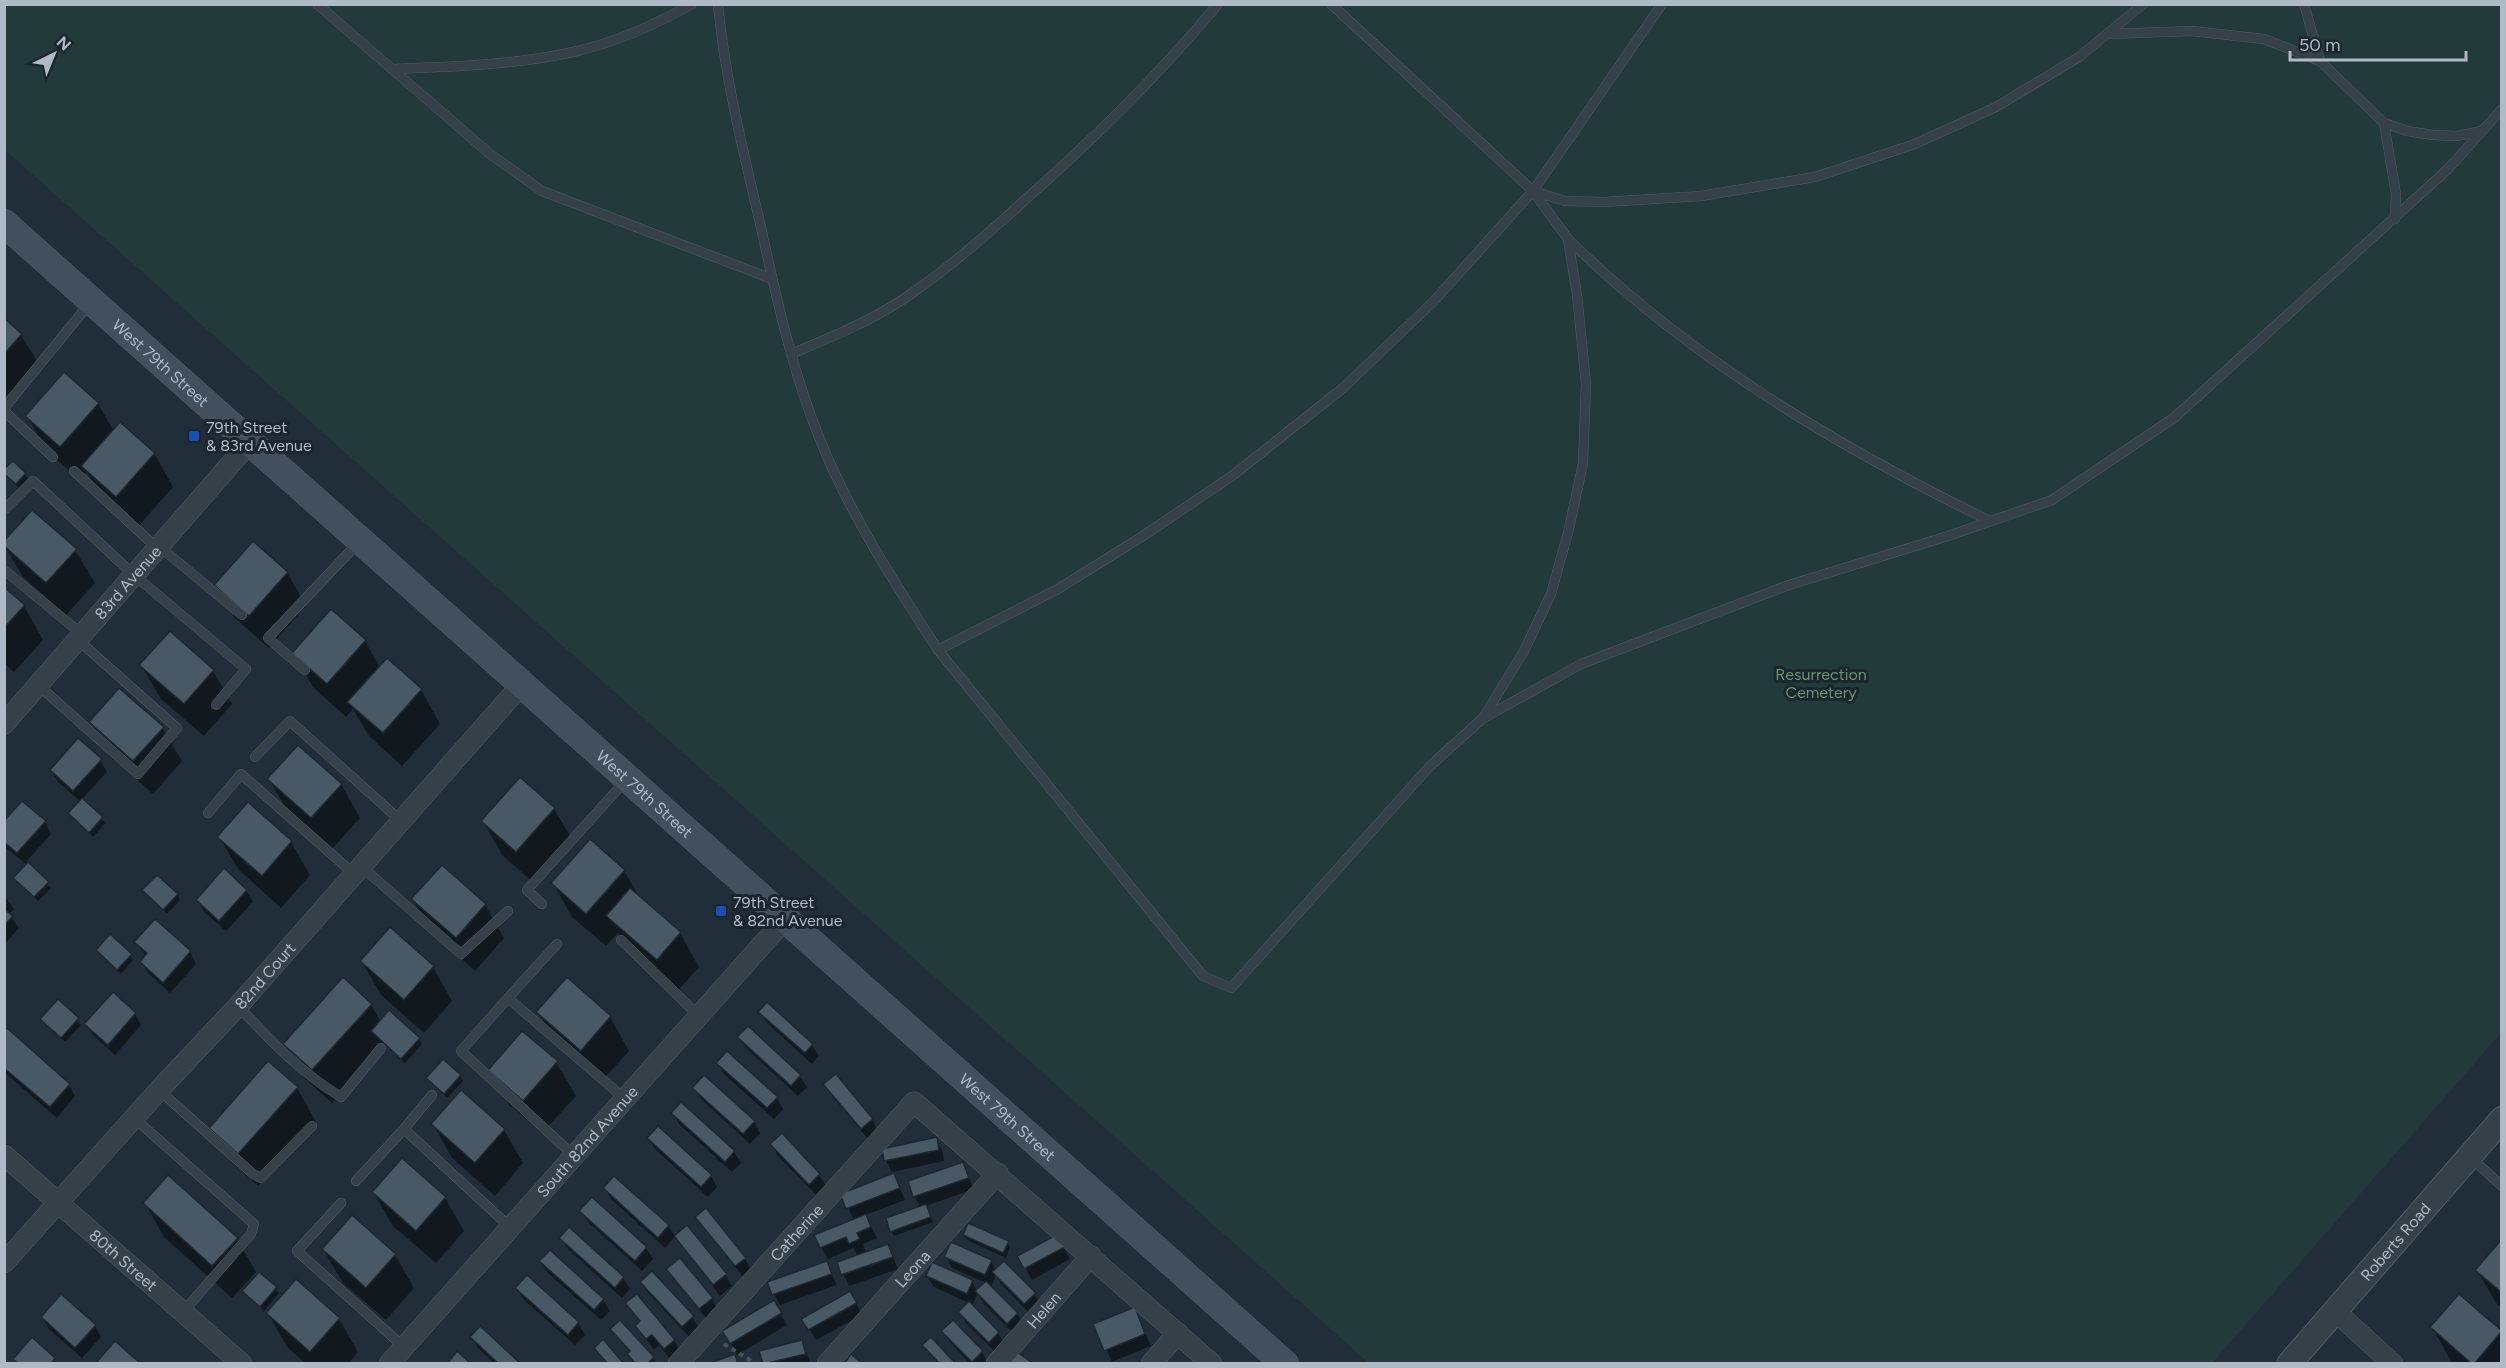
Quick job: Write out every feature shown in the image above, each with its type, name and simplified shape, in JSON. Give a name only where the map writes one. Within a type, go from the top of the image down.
[{"type":"main road","name":"West 79th Street","points":[[4,223],[1285,1364]]},
{"type":"street","name":"83rd Avenue","points":[[4,724],[250,442]]},
{"type":"street","name":"82nd Court","points":[[4,1263],[159,1090],[238,1006],[522,684]]},
{"type":"street","name":"South 82nd Avenue","points":[[389,1364],[786,919]]},
{"type":"street","name":"Catherine","points":[[678,1364],[914,1102],[998,1173]]},
{"type":"street","name":"Roberts Road","points":[[2289,1364],[2502,1119]]},
{"type":"street","name":"80th Street","points":[[4,1155],[242,1364]]},
{"type":"street","points":[[998,1173],[1212,1364]]},
{"type":"street","name":"Leona","points":[[826,1364],[998,1173]]},
{"type":"street","name":"Helen","points":[[996,1364],[1091,1256]]},
{"type":"street","points":[[2335,1311],[2393,1364]]},
{"type":"street","points":[[1151,1364],[1178,1333]]},
{"type":"lane","points":[[317,4],[490,154],[542,191],[772,279]]},
{"type":"lane","points":[[392,69],[476,65],[574,52],[626,36],[692,4]]},
{"type":"lane","points":[[718,4],[723,56],[772,279],[791,354],[819,436],[852,509],[895,584],[938,650],[1203,976],[1232,988],[1430,766],[1482,719],[1581,664],[1789,585],[2052,500],[2175,417],[2448,170],[2502,109]]},
{"type":"lane","points":[[791,354],[847,331],[902,300],[979,242],[1095,138],[1172,60],[1218,4]]},
{"type":"lane","points":[[1332,4],[1533,191],[1568,239],[1611,282],[1671,329],[1756,389],[1914,484],[1990,521]]},
{"type":"lane","points":[[938,650],[1058,589],[1143,537],[1232,476],[1352,381],[1433,302],[1533,191],[1662,4]]},
{"type":"lane","points":[[1533,191],[1565,201],[1604,202],[1701,196],[1815,177],[1915,144],[1996,107],[2079,57],[2143,4]]},
{"type":"lane","points":[[2304,4],[2320,61]]},
{"type":"lane","points":[[2108,34],[2192,31],[2264,39],[2320,61],[2384,123],[2406,131],[2433,135],[2457,136],[2482,131]]},
{"type":"lane","points":[[2384,123],[2396,194],[2395,219]]},
{"type":"lane","points":[[1482,719],[1524,651],[1551,594],[1569,529],[1583,463],[1586,384],[1577,295],[1568,239]]},
{"type":"lane","points":[[53,457],[4,409],[92,301]]},
{"type":"lane","points":[[74,471],[159,548],[242,615]]},
{"type":"lane","points":[[4,510],[33,481],[135,575],[246,669],[216,705]]},
{"type":"lane","points":[[305,670],[268,638],[360,540]]},
{"type":"lane","points":[[4,570],[177,728],[138,774],[39,685]]},
{"type":"lane","points":[[255,757],[290,721],[401,821]]},
{"type":"lane","points":[[208,813],[241,774],[460,954],[508,911]]},
{"type":"lane","points":[[542,904],[527,890],[627,778]]},
{"type":"lane","points":[[621,940],[698,1015]]},
{"type":"lane","points":[[557,944],[461,1051],[574,1156]]},
{"type":"lane","points":[[508,998],[624,1098]]},
{"type":"lane","points":[[238,1006],[317,1083],[341,1097],[381,1048]]},
{"type":"lane","points":[[159,1090],[253,1174],[261,1178],[312,1126]]},
{"type":"lane","points":[[356,1181],[432,1095]]},
{"type":"lane","points":[[134,1118],[254,1224],[251,1234],[183,1312]]},
{"type":"lane","points":[[404,1129],[511,1228]]},
{"type":"lane","points":[[2469,1156],[2502,1186]]},
{"type":"lane","points":[[341,1203],[297,1251],[404,1347]]},
{"type":"path","points":[[705,1334],[756,1364]]},
{"type":"green space","name":"Resurrection Cemetery","points":[[5,5],[2501,5],[2501,1033],[2212,1363],[1369,1363],[5,150]]},
{"type":"building","points":[[4,318],[22,334],[4,354]]},
{"type":"building","points":[[64,372],[99,403],[60,447],[25,416]]},
{"type":"building","points":[[120,422],[155,453],[116,497],[81,466]]},
{"type":"building","points":[[13,461],[26,473],[16,484],[4,474],[4,469]]},
{"type":"building","points":[[32,510],[77,549],[46,583],[4,546],[4,541]]},
{"type":"building","points":[[253,541],[288,572],[249,616],[214,585]]},
{"type":"building","points":[[4,587],[25,605],[4,628]]},
{"type":"building","points":[[331,609],[366,640],[327,684],[292,653]]},
{"type":"building","points":[[170,631],[214,670],[184,704],[139,665]]},
{"type":"building","points":[[387,658],[422,689],[383,733],[347,702]]},
{"type":"building","points":[[119,688],[164,727],[133,761],[89,722]]},
{"type":"building","points":[[78,738],[102,759],[73,791],[50,770]]},
{"type":"building","points":[[298,745],[342,784],[311,818],[267,779]]},
{"type":"building","points":[[520,777],[555,808],[516,852],[481,821]]},
{"type":"building","points":[[82,798],[103,817],[89,833],[68,813]]},
{"type":"building","points":[[22,801],[46,821],[17,853],[4,842],[4,821]]},
{"type":"building","points":[[248,802],[292,841],[262,876],[217,837]]},
{"type":"building","points":[[590,839],[625,870],[586,914],[551,883]]},
{"type":"building","points":[[28,862],[49,882],[34,897],[13,878]]},
{"type":"building","points":[[442,865],[486,904],[456,938],[411,899]]},
{"type":"building","points":[[224,868],[247,890],[219,921],[196,900]]},
{"type":"building","points":[[157,875],[178,894],[163,910],[142,890]]},
{"type":"building","points":[[630,888],[681,932],[657,960],[606,916]]},
{"type":"building","points":[[4,909],[13,916],[4,926]]},
{"type":"building","points":[[155,919],[191,951],[163,983],[140,962],[147,953],[134,942]]},
{"type":"building","points":[[390,927],[434,966],[404,1000],[360,961]]},
{"type":"building","points":[[110,934],[132,954],[117,970],[96,950]]},
{"type":"building","points":[[343,977],[372,1004],[312,1070],[283,1044]]},
{"type":"building","points":[[567,977],[611,1016],[581,1051],[536,1012]]},
{"type":"building","points":[[113,992],[136,1013],[108,1045],[84,1024]]},
{"type":"building","points":[[58,999],[79,1018],[61,1038],[40,1019]]},
{"type":"building","points":[[767,1002],[813,1044],[805,1053],[758,1012]]},
{"type":"building","points":[[389,1010],[420,1038],[401,1059],[371,1031]]},
{"type":"building","points":[[748,1026],[801,1075],[791,1086],[737,1037]]},
{"type":"building","points":[[7,1028],[70,1084],[50,1107],[4,1068],[4,1031]]},
{"type":"building","points":[[522,1031],[558,1061],[523,1101],[488,1070]]},
{"type":"building","points":[[727,1051],[778,1097],[767,1108],[716,1063]]},
{"type":"building","points":[[443,1059],[461,1075],[444,1094],[426,1078]]},
{"type":"building","points":[[268,1061],[298,1087],[238,1154],[209,1128]]},
{"type":"building","points":[[836,1074],[873,1119],[861,1129],[823,1084]]},
{"type":"building","points":[[704,1075],[755,1121],[743,1134],[692,1088]]},
{"type":"building","points":[[461,1090],[505,1129],[475,1163],[431,1124]]},
{"type":"building","points":[[681,1102],[735,1151],[725,1162],[671,1113]]},
{"type":"building","points":[[658,1126],[712,1175],[701,1187],[647,1138]]},
{"type":"building","points":[[782,1133],[820,1174],[809,1185],[770,1144]]},
{"type":"building","points":[[937,1137],[939,1150],[884,1161],[882,1149]]},
{"type":"building","points":[[402,1158],[446,1197],[416,1231],[372,1192]]},
{"type":"building","points":[[963,1162],[969,1178],[913,1197],[908,1181]]},
{"type":"building","points":[[894,1173],[900,1188],[846,1209],[840,1194]]},
{"type":"building","points":[[168,1175],[238,1238],[212,1266],[143,1203]]},
{"type":"building","points":[[614,1176],[669,1225],[658,1238],[603,1188]]},
{"type":"building","points":[[592,1197],[647,1247],[635,1261],[579,1211]]},
{"type":"building","points":[[926,1204],[931,1217],[890,1232],[886,1218]]},
{"type":"building","points":[[706,1208],[746,1258],[735,1266],[695,1217]]},
{"type":"building","points":[[866,1214],[871,1227],[857,1233],[860,1239],[849,1244],[846,1237],[820,1248],[814,1235]]},
{"type":"building","points":[[352,1215],[396,1254],[366,1288],[322,1249]]},
{"type":"building","points":[[968,1223],[1009,1241],[1003,1253],[963,1235]]},
{"type":"building","points":[[687,1225],[727,1274],[713,1285],[674,1236]]},
{"type":"building","points":[[569,1227],[624,1277],[615,1288],[559,1238]]},
{"type":"building","points":[[1058,1234],[1065,1247],[1024,1269],[1017,1256]]},
{"type":"building","points":[[2502,1239],[2502,1293],[2475,1270]]},
{"type":"building","points":[[951,1242],[992,1260],[985,1275],[944,1257]]},
{"type":"building","points":[[888,1244],[893,1257],[841,1275],[837,1262]]},
{"type":"building","points":[[550,1250],[604,1299],[594,1310],[539,1261]]},
{"type":"building","points":[[680,1258],[713,1298],[699,1309],[666,1269]]},
{"type":"building","points":[[827,1261],[832,1274],[772,1295],[767,1282]]},
{"type":"building","points":[[1004,1261],[1036,1293],[1024,1304],[992,1272]]},
{"type":"building","points":[[932,1262],[973,1280],[967,1294],[926,1276]]},
{"type":"building","points":[[652,1271],[694,1316],[682,1327],[640,1282]]},
{"type":"building","points":[[259,1272],[277,1287],[260,1307],[242,1291]]},
{"type":"building","points":[[527,1275],[579,1322],[568,1335],[515,1288]]},
{"type":"building","points":[[296,1279],[340,1318],[310,1352],[266,1313]]},
{"type":"building","points":[[986,1281],[1018,1313],[1007,1324],[975,1291]]},
{"type":"building","points":[[850,1291],[857,1303],[808,1330],[801,1319]]},
{"type":"building","points":[[61,1294],[96,1325],[75,1348],[41,1317]]},
{"type":"building","points":[[637,1294],[675,1340],[664,1349],[652,1335],[646,1339],[635,1326],[640,1321],[625,1303]]},
{"type":"building","points":[[2459,1294],[2502,1331],[2474,1364],[2430,1327]]},
{"type":"building","points":[[774,1300],[782,1313],[730,1344],[722,1331]]},
{"type":"building","points":[[969,1301],[999,1332],[989,1343],[958,1312]]},
{"type":"building","points":[[1135,1307],[1145,1334],[1104,1351],[1093,1324]]},
{"type":"building","points":[[620,1320],[654,1357],[647,1364],[636,1364],[627,1354],[630,1351],[610,1329]]},
{"type":"building","points":[[953,1320],[983,1351],[972,1362],[941,1331]]},
{"type":"building","points":[[480,1326],[521,1364],[499,1364],[470,1337]]},
{"type":"building","points":[[32,1337],[55,1358],[51,1364],[18,1364],[13,1359]]},
{"type":"building","points":[[931,1337],[956,1364],[940,1364],[922,1345]]},
{"type":"building","points":[[603,1339],[624,1364],[608,1364],[594,1348]]},
{"type":"building","points":[[802,1340],[806,1354],[763,1364],[759,1351]]},
{"type":"building","points":[[115,1341],[141,1364],[95,1364]]},
{"type":"building","points":[[457,1351],[471,1364],[447,1364]]},
{"type":"building","points":[[1016,1351],[1034,1364],[1007,1364]]},
{"type":"building","points":[[735,1354],[738,1364],[707,1364]]},
{"type":"building","points":[[851,1354],[863,1364],[844,1364]]},
{"type":"place","name":"79th Street & 83rd Avenue","points":[[194,436]]},
{"type":"place","name":"79th Street & 82nd Avenue","points":[[721,911]]}]
